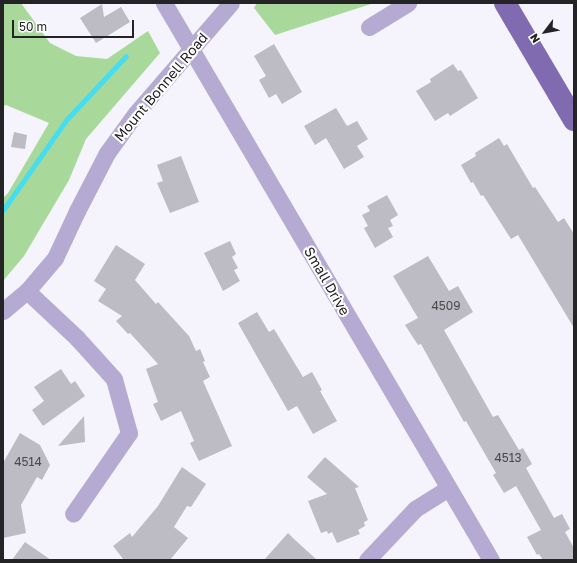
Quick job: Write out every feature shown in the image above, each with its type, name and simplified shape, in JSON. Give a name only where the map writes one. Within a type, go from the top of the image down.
[{"type":"main road","points":[[505,3],[574,120]]},
{"type":"street","name":"Small Drive","points":[[164,3],[491,560]]},
{"type":"street","name":"Mount Bonnell Road","points":[[3,311],[27,291],[55,258],[107,153],[136,113],[192,50],[231,3]]},
{"type":"street","points":[[369,27],[408,3]]},
{"type":"street","points":[[27,291],[77,338],[114,380],[130,433],[73,514]]},
{"type":"street","points":[[366,560],[415,509],[448,488]]},
{"type":"green space","points":[[3,3],[21,3],[50,43],[76,56],[107,59],[148,31],[160,53],[86,139],[69,180],[24,256],[3,281],[3,198],[8,193],[49,123],[6,105],[3,106]]},
{"type":"green space","points":[[257,3],[374,3],[275,35],[254,8]]},
{"type":"building","points":[[102,4],[104,17],[121,7],[130,22],[96,43],[80,18]]},
{"type":"building","points":[[274,44],[302,92],[282,104],[276,94],[269,98],[259,80],[266,76],[254,56]]},
{"type":"building","points":[[453,64],[458,71],[461,70],[478,98],[450,116],[448,113],[435,121],[416,91],[431,82],[430,79]]},
{"type":"building","points":[[336,108],[347,126],[357,121],[368,139],[357,146],[364,157],[344,169],[326,138],[315,145],[304,126]]},
{"type":"building","points":[[14,132],[27,135],[25,149],[11,147]]},
{"type":"building","points":[[499,138],[504,146],[507,144],[533,188],[535,187],[558,222],[564,218],[574,234],[574,328],[518,235],[511,239],[483,195],[481,196],[473,182],[471,183],[461,165],[476,156],[475,153]]},
{"type":"building","points":[[181,156],[199,202],[170,213],[157,183],[163,181],[157,165]]},
{"type":"building","points":[[387,195],[398,215],[390,220],[393,226],[388,228],[393,237],[375,248],[364,228],[368,226],[362,215],[370,211],[367,206]]},
{"type":"building","points":[[230,241],[236,254],[232,257],[238,268],[234,270],[240,281],[223,291],[204,253]]},
{"type":"building","points":[[116,245],[145,264],[135,280],[156,304],[158,302],[189,336],[196,351],[200,349],[205,361],[203,362],[210,377],[203,381],[232,446],[199,461],[190,443],[194,441],[181,411],[161,421],[153,404],[158,402],[146,369],[158,364],[130,333],[128,334],[116,321],[122,316],[98,301],[106,289],[94,281]]},
{"type":"building","points":[[428,256],[449,291],[458,286],[473,312],[444,330],[493,417],[498,415],[519,450],[523,448],[532,464],[526,468],[554,518],[562,514],[570,529],[565,532],[574,548],[574,560],[543,560],[539,554],[537,555],[527,537],[541,530],[516,486],[504,493],[493,475],[496,473],[466,421],[464,422],[421,344],[418,345],[405,325],[418,318],[393,276]]},
{"type":"building","points":[[257,312],[269,332],[274,329],[303,377],[312,372],[322,390],[320,391],[337,421],[313,434],[297,406],[288,411],[238,323]]},
{"type":"building","points":[[61,369],[71,384],[75,381],[85,396],[43,426],[32,410],[44,401],[34,387]]},
{"type":"building","points":[[84,416],[85,442],[58,446]]},
{"type":"building","points":[[20,433],[40,445],[50,465],[42,480],[37,477],[21,505],[26,533],[3,538],[3,463]]},
{"type":"building","points":[[325,457],[359,487],[355,488],[368,520],[364,522],[365,526],[358,530],[360,534],[337,543],[332,532],[328,534],[327,531],[321,533],[308,501],[327,494],[307,477]]},
{"type":"building","points":[[182,467],[206,484],[191,507],[187,506],[174,527],[188,538],[170,560],[124,560],[113,546],[130,533],[132,537],[158,506]]},
{"type":"building","points":[[288,533],[294,539],[317,560],[264,560]]},
{"type":"building","points":[[25,542],[51,560],[12,560]]},
{"type":"waterway","points":[[3,210],[67,119],[126,56]]}]
